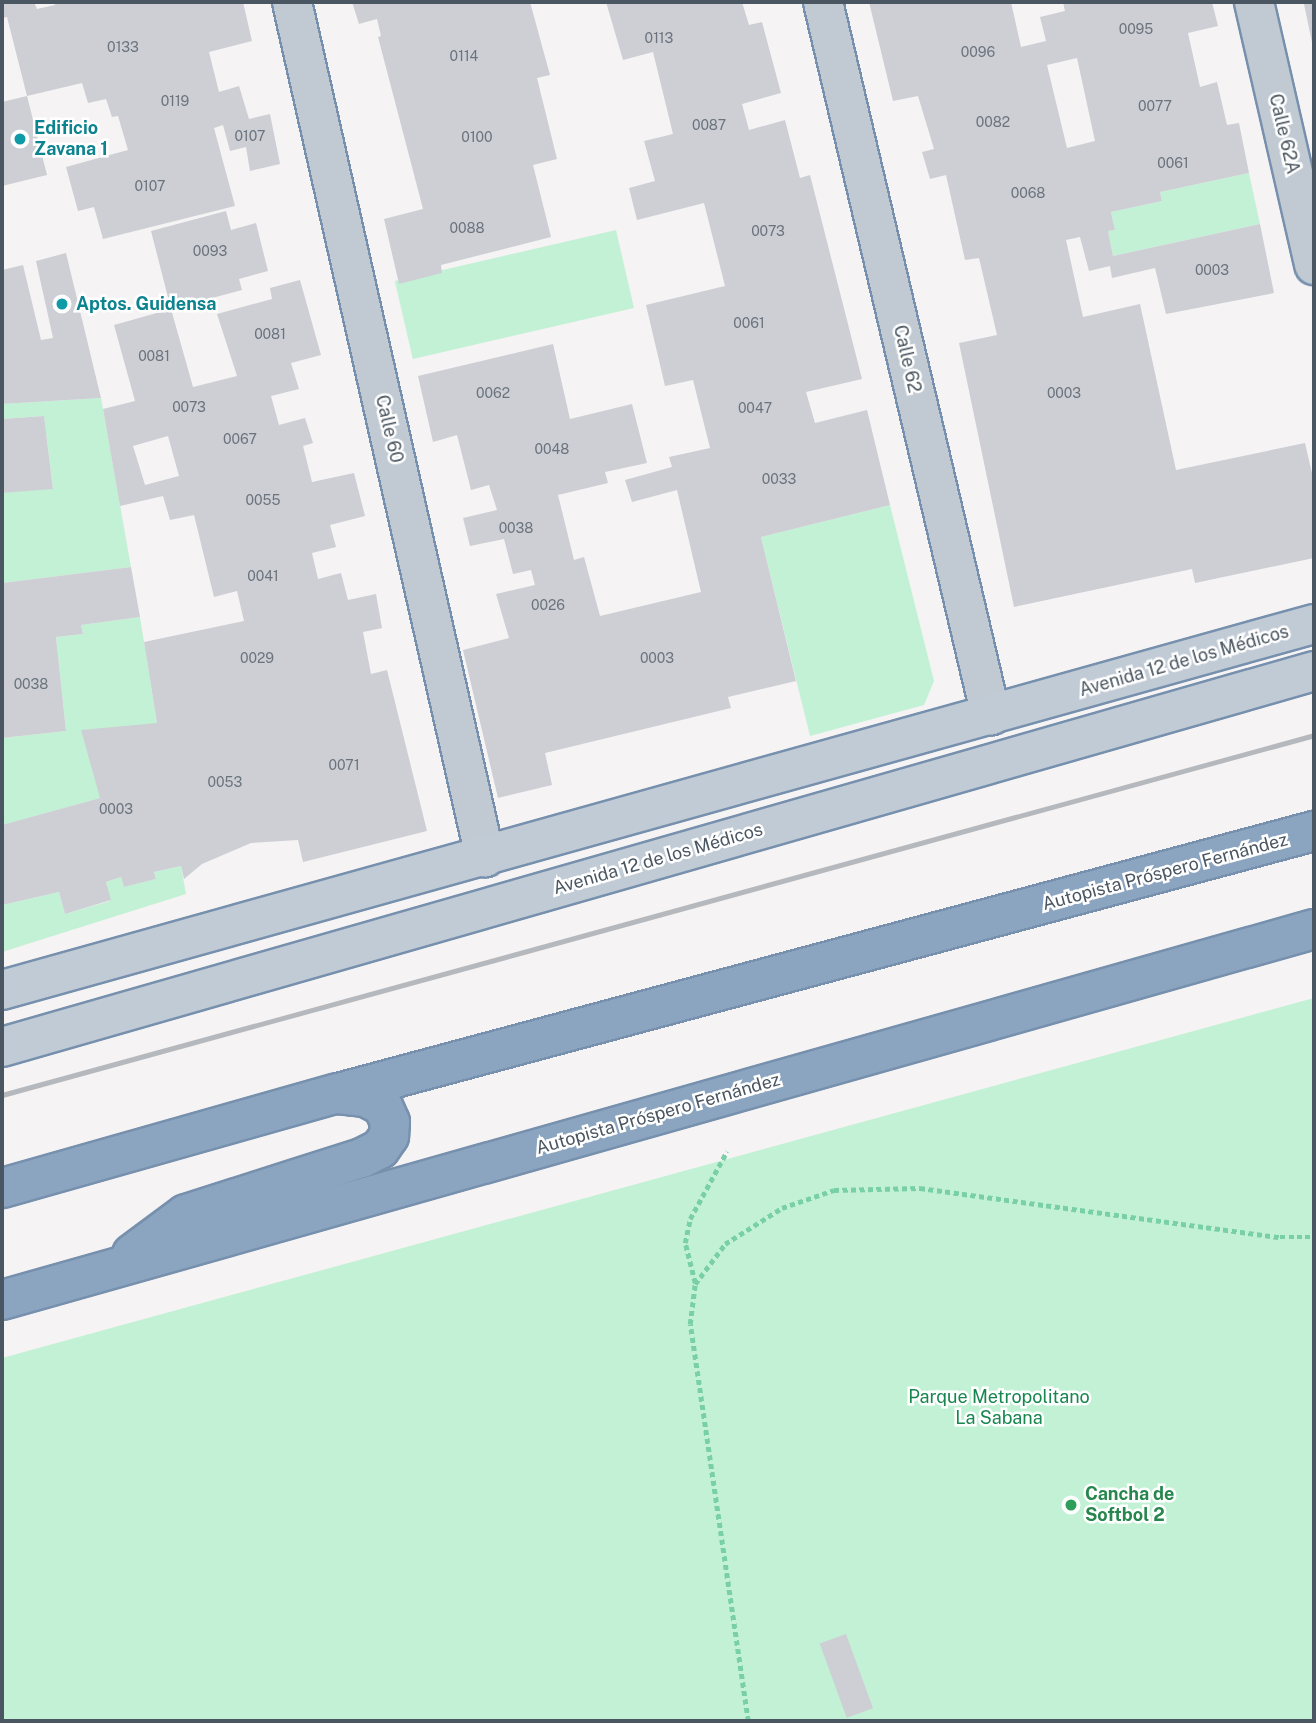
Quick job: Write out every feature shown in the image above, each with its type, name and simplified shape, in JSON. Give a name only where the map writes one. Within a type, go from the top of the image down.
[{"type":"highway","name":"Autopista Próspero Fernández","points":[[2,1188],[334,1094],[1314,831]]},
{"type":"highway","name":"Autopista Próspero Fernández","points":[[2,1300],[1312,930]]},
{"type":"highway","points":[[114,1268],[186,1214],[362,1158],[380,1149],[389,1136],[390,1122],[383,1106],[365,1097],[334,1094]]},
{"type":"main road","name":"Avenida 12 de los Médicos","points":[[2,990],[1314,624]]},
{"type":"main road","name":"Avenida 12 de los Médicos","points":[[2,1047],[1314,671]]},
{"type":"street","name":"Calle 60","points":[[292,2],[485,857]]},
{"type":"street","name":"Calle 62","points":[[823,2],[991,716]]},
{"type":"street","name":"Calle 62A","points":[[1254,2],[1302,158],[1314,265]]},
{"type":"path","points":[[727,1151],[690,1219],[685,1243],[695,1284],[690,1324],[748,1721]]},
{"type":"path","points":[[695,1284],[725,1244],[782,1208],[834,1190],[920,1188],[1280,1237],[1314,1237]]},
{"type":"green space","points":[[1249,173],[1260,224],[1113,256],[1108,231],[1115,230],[1111,212],[1162,201],[1160,192]]},
{"type":"green space","points":[[616,230],[634,308],[413,359],[395,281]]},
{"type":"green space","points":[[101,398],[131,567],[2,583],[2,493],[53,488],[44,416],[2,419],[2,404]]},
{"type":"green space","points":[[890,505],[934,681],[924,705],[810,736],[761,537]]},
{"type":"green space","points":[[140,617],[157,723],[100,798],[3,825],[2,738],[66,731],[56,637],[83,634],[81,625]]},
{"type":"green space","points":[[181,866],[186,894],[2,952],[2,905],[59,892],[65,914],[110,901],[106,882],[121,877],[124,887],[156,879],[154,872]]},
{"type":"green space","name":"Parque Metropolitano La Sabana","points":[[1314,998],[1314,1721],[2,1721],[2,1358]]},
{"type":"building","points":[[2,2],[34,2],[37,9],[55,5],[54,2],[243,2],[252,41],[209,52],[219,92],[239,86],[249,119],[270,114],[280,164],[250,171],[246,147],[230,151],[223,125],[214,128],[235,206],[103,239],[94,207],[78,211],[66,167],[128,150],[118,116],[112,117],[106,99],[88,103],[82,83],[27,96],[7,17],[2,18]]},
{"type":"building","points":[[352,2],[530,2],[550,75],[537,78],[557,159],[533,165],[551,237],[441,265],[442,273],[399,284],[384,219],[423,209],[378,37],[381,36],[377,19],[359,24]]},
{"type":"building","points":[[606,2],[742,2],[749,25],[762,22],[781,93],[742,104],[749,130],[785,120],[800,178],[810,175],[862,379],[806,392],[815,423],[867,410],[890,505],[761,537],[796,681],[728,697],[731,708],[545,753],[552,785],[498,798],[463,650],[509,638],[496,594],[535,585],[531,570],[513,574],[504,539],[470,546],[463,518],[497,510],[489,485],[471,490],[457,435],[433,442],[418,376],[553,344],[570,419],[632,404],[647,463],[605,472],[608,483],[558,495],[574,560],[584,557],[600,616],[701,592],[677,490],[632,502],[625,480],[672,467],[669,457],[710,448],[693,380],[665,386],[646,305],[725,286],[704,203],[637,220],[629,188],[655,181],[644,141],[673,134],[653,52],[623,60]]},
{"type":"building","points":[[869,2],[1011,2],[1021,47],[1046,41],[1040,17],[1065,11],[1063,2],[1212,2],[1218,26],[1188,33],[1200,87],[1217,82],[1227,125],[1239,123],[1249,173],[1160,192],[1162,201],[1111,212],[1115,230],[1108,231],[1113,256],[1260,224],[1274,293],[1166,314],[1155,268],[1112,278],[1110,266],[1089,271],[1080,237],[1066,240],[1083,317],[1140,304],[1176,470],[1305,443],[1314,482],[1314,558],[1195,583],[1192,569],[1014,607],[959,343],[997,335],[979,258],[965,260],[946,175],[930,179],[922,152],[934,149],[918,96],[893,101]],"holes":[[[1077,58],[1095,141],[1067,148],[1047,65]]]},
{"type":"building","points":[[1314,2],[1314,46],[1313,47],[1304,4]]},
{"type":"building","name":"Edificio Zavana 1","points":[[27,96],[47,175],[2,186],[2,102]]},
{"type":"building","points":[[226,211],[231,230],[256,223],[268,271],[239,279],[242,290],[171,309],[151,231]]},
{"type":"building","name":"Aptos. Guidensa","points":[[66,253],[101,398],[2,404],[2,270],[23,265],[41,340],[53,338],[36,261]]},
{"type":"building","points":[[300,280],[321,355],[291,363],[299,389],[271,396],[279,425],[305,418],[313,443],[303,446],[312,482],[354,473],[365,516],[330,525],[336,547],[312,553],[318,579],[341,573],[348,600],[376,594],[382,628],[363,632],[371,674],[387,670],[427,831],[303,862],[298,840],[251,843],[202,864],[184,879],[181,866],[154,872],[156,879],[124,887],[121,877],[106,882],[111,900],[65,914],[59,892],[2,905],[2,825],[100,798],[81,730],[157,723],[144,642],[244,621],[237,591],[214,597],[194,515],[170,520],[163,496],[120,506],[103,409],[135,401],[114,325],[171,309],[193,387],[237,376],[217,314],[272,299],[270,288]],"holes":[[[168,436],[179,476],[145,485],[133,446]]]},
{"type":"building","points":[[44,416],[53,489],[2,493],[2,419]]},
{"type":"building","points":[[131,567],[140,617],[81,625],[83,634],[56,637],[66,731],[2,738],[2,583]]},
{"type":"building","points":[[846,1634],[873,1708],[847,1718],[820,1644]]},
{"type":"railway","points":[[2,1095],[1314,735]]},
{"type":"place","name":"Edificio Zavana 1","points":[[20,139]]},
{"type":"place","name":"Aptos. Guidensa","points":[[62,304]]},
{"type":"place","name":"Cancha de Softbol 2","points":[[1071,1505]]}]
